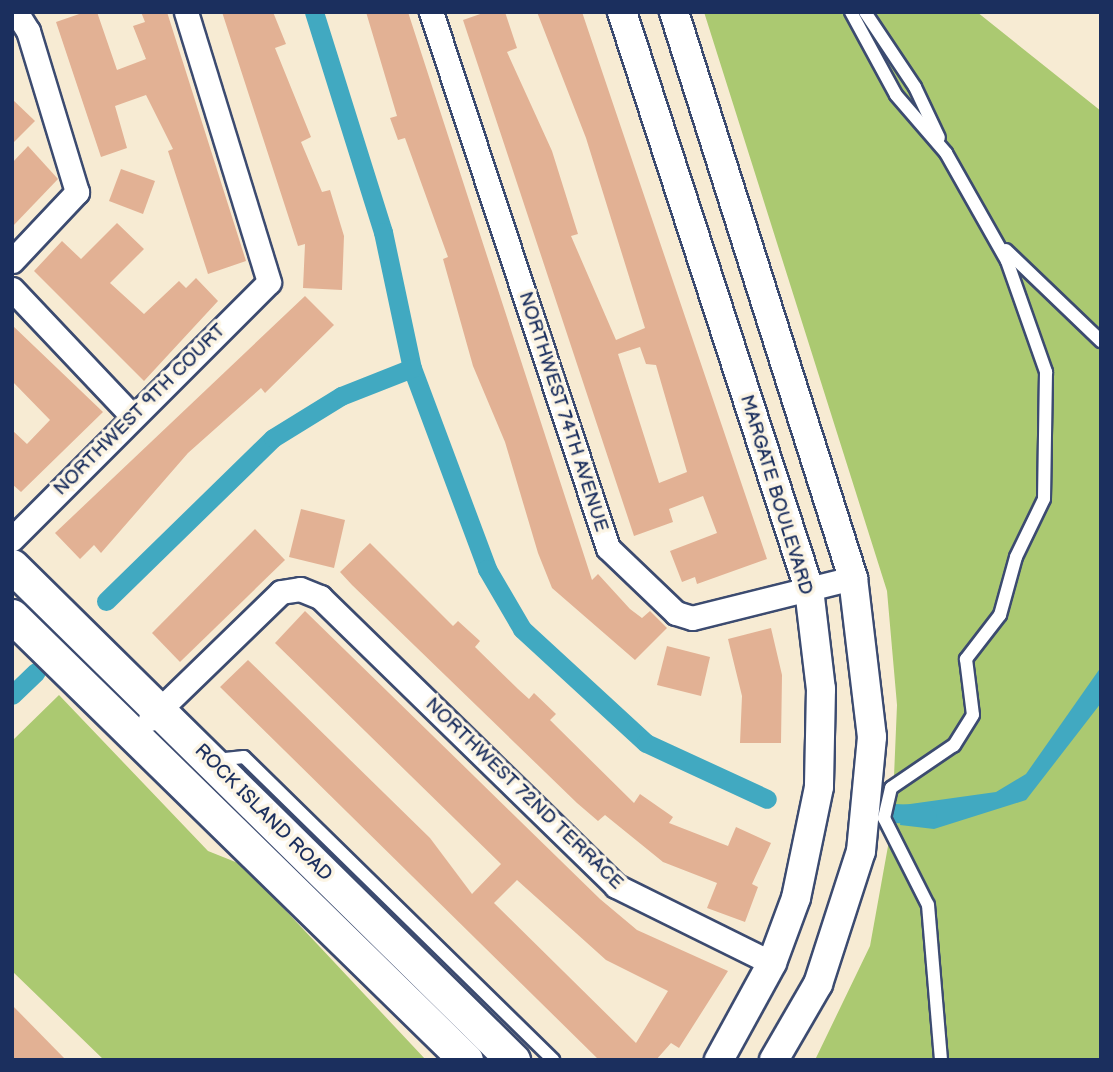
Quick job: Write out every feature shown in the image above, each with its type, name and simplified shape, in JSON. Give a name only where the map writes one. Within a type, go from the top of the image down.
[{"type":"main road","name":"ROCK ISLAND ROAD","points":[[12,566],[513,1060]]},
{"type":"main road","name":"ROCK ISLAND ROAD","points":[[12,616],[466,1060]]},
{"type":"street","points":[[12,261],[77,192],[28,31],[16,12]]},
{"type":"street","name":"NORTHWEST 9TH COURT","points":[[12,539],[131,415],[269,282],[186,12]]},
{"type":"street","name":"NORTHWEST 74TH AVENUE","points":[[431,12],[608,548],[676,613],[692,618],[853,578]]},
{"type":"street","name":"MARGATE BOULEVARD","points":[[622,12],[808,589],[821,689],[819,787],[796,898],[772,963],[719,1060]]},
{"type":"street","points":[[674,12],[853,578],[872,737],[861,851],[818,984],[774,1060]]},
{"type":"street","points":[[12,289],[131,415]]},
{"type":"street","name":"NORTHWEST 72ND TERRACE","points":[[159,710],[281,592],[300,589],[320,597],[616,886],[708,937],[772,963]]},
{"type":"street","points":[[132,736],[159,710]]},
{"type":"lane","points":[[851,12],[891,87],[946,153],[1007,261],[1046,372],[1044,499],[1016,557],[1000,615],[965,659],[973,715],[954,745],[891,788],[884,818],[928,905],[942,1060]]},
{"type":"lane","points":[[865,12],[915,87],[1009,254],[1101,341]]},
{"type":"lane","points":[[209,760],[244,757],[553,1060]]},
{"type":"green space","points":[[704,12],[977,12],[1101,111],[1101,1060],[815,1060],[870,946],[892,824],[897,705],[887,591]]},
{"type":"green space","points":[[59,695],[208,851],[243,865],[426,1060],[104,1060],[12,971],[12,741]]},
{"type":"water","points":[[1101,667],[1101,703],[1026,800],[934,829],[900,825],[903,805],[996,792],[1026,774]]},
{"type":"building","points":[[85,12],[97,12],[117,70],[146,59],[133,26],[145,22],[141,12],[167,12],[246,261],[208,274],[168,151],[173,149],[146,95],[115,106],[127,148],[101,157],[56,22]]},
{"type":"building","points":[[222,12],[273,12],[286,44],[275,48],[311,137],[301,142],[322,192],[330,190],[344,236],[342,290],[303,288],[305,244],[298,246]]},
{"type":"building","points":[[366,12],[408,12],[592,580],[598,574],[630,609],[642,618],[650,611],[667,628],[635,660],[552,588],[538,553],[505,442],[473,366],[443,259],[448,257],[405,138],[398,140],[390,118],[397,116]]},
{"type":"building","points":[[486,12],[505,12],[517,48],[507,52],[552,151],[578,234],[571,236],[616,340],[645,328],[586,138],[537,12],[582,12],[767,559],[697,584],[695,577],[682,582],[670,551],[717,533],[703,496],[669,509],[673,522],[634,536],[463,20]],"holes":[[[640,347],[646,364],[656,365],[687,472],[659,483],[618,354]]]},
{"type":"building","points":[[12,99],[35,121],[12,144]]},
{"type":"building","points":[[28,146],[58,179],[12,227],[12,163]]},
{"type":"building","points":[[121,169],[155,181],[143,214],[109,201]]},
{"type":"building","points":[[117,223],[144,249],[110,283],[144,314],[179,281],[186,288],[196,278],[218,301],[144,381],[34,271],[62,241],[81,259]]},
{"type":"building","points":[[305,296],[334,325],[265,393],[261,388],[188,453],[101,553],[94,545],[80,559],[55,533]]},
{"type":"building","points":[[12,325],[103,412],[21,492],[12,484],[12,430],[27,444],[50,420],[12,381]]},
{"type":"building","points":[[301,509],[345,520],[334,568],[289,557]]},
{"type":"building","points":[[255,529],[285,560],[180,662],[152,633]]},
{"type":"building","points":[[370,543],[453,626],[458,621],[480,641],[475,647],[518,689],[529,699],[534,693],[556,714],[550,720],[634,803],[640,794],[673,817],[669,823],[728,846],[736,827],[771,843],[752,884],[758,887],[745,922],[707,908],[717,883],[663,862],[605,815],[598,821],[577,803],[352,585],[340,572]]},
{"type":"building","points":[[305,611],[600,899],[637,930],[728,971],[679,1048],[671,1043],[656,1060],[599,1060],[220,687],[248,660],[430,838],[472,894],[501,864],[275,643]],"holes":[[[517,880],[606,960],[668,991],[636,1043],[494,903]]]},
{"type":"building","points":[[771,628],[782,675],[781,743],[740,743],[742,696],[728,639]]},
{"type":"building","points":[[667,646],[710,657],[701,696],[657,685]]},
{"type":"building","points":[[12,1005],[66,1060],[12,1060]]},
{"type":"waterway","points":[[314,12],[383,232],[412,368],[487,569],[522,629],[646,743],[767,799]]},
{"type":"waterway","points":[[106,601],[273,438],[341,396],[412,368]]},
{"type":"waterway","points":[[12,695],[36,672]]},
{"type":"waterway","points":[[893,813],[927,814]]}]
